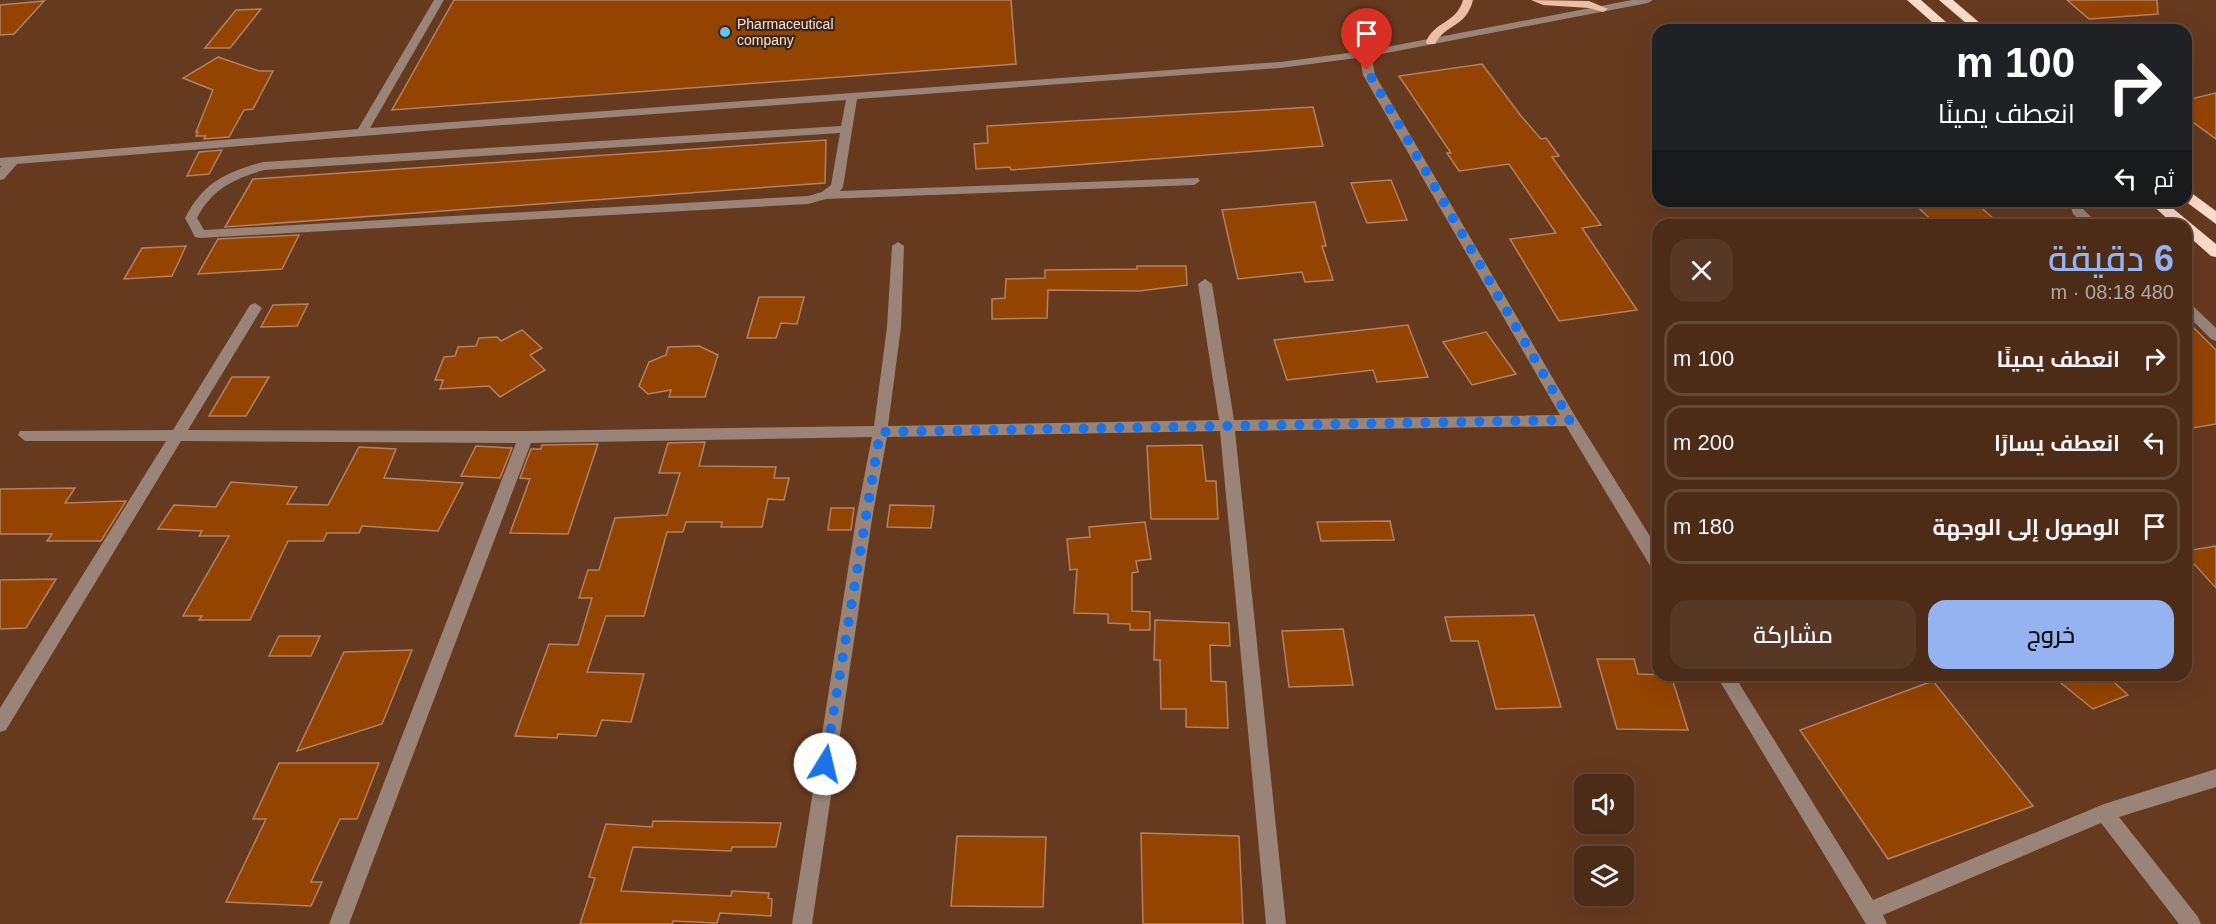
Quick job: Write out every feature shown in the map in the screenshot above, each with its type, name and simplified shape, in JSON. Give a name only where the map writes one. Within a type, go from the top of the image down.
[{"type":"highway","points":[[1913,0],[1942,24]]},
{"type":"highway","points":[[1945,0],[1975,24]]},
{"type":"highway","points":[[2192,199],[2216,219]]},
{"type":"highway","points":[[2162,207],[2177,219]]},
{"type":"highway","points":[[2192,232],[2216,252]]},
{"type":"main road","points":[[1431,42],[1435,32],[1458,19],[1465,11],[1468,0]]},
{"type":"main road","points":[[1536,0],[1559,4],[1595,5],[1603,9]]},
{"type":"street","points":[[361,133],[439,0]]},
{"type":"street","points":[[0,176],[6,161],[1245,68],[1336,58],[1431,42],[1648,0]]},
{"type":"street","points":[[1371,52],[1367,63],[1369,75],[1570,420],[1652,554]]},
{"type":"street","points":[[1336,58],[1369,75]]},
{"type":"street","points":[[826,195],[837,187],[852,97]]},
{"type":"street","points":[[846,129],[263,166],[225,178],[200,199],[191,218],[200,234],[808,200],[826,195],[1194,181]]},
{"type":"street","points":[[2076,207],[2086,219]]},
{"type":"street","points":[[802,924],[862,531],[880,432],[894,327],[898,246]]},
{"type":"street","points":[[1205,284],[1227,424],[1276,924]]},
{"type":"street","points":[[0,724],[255,308]]},
{"type":"street","points":[[2192,313],[2216,336]]},
{"type":"street","points":[[25,435],[526,436],[1570,420]]},
{"type":"street","points":[[339,924],[526,436]]},
{"type":"street","points":[[1729,681],[1873,918],[2104,813],[2216,778]]},
{"type":"street","points":[[2104,813],[2191,924]]},
{"type":"building","name":"Pharmaceutical company","points":[[454,0],[1011,0],[1016,64],[392,110]]},
{"type":"building","points":[[2067,0],[2157,0],[2158,14],[2089,19]]},
{"type":"building","points":[[44,1],[14,34],[0,35],[0,5]]},
{"type":"building","points":[[261,9],[230,48],[205,48],[236,10]]},
{"type":"building","points":[[218,57],[259,71],[273,71],[253,109],[244,110],[229,137],[204,139],[206,136],[196,136],[198,132],[196,132],[213,90],[183,78]]},
{"type":"building","points":[[1482,64],[1521,116],[1541,139],[1546,138],[1559,156],[1552,157],[1601,225],[1582,228],[1637,310],[1559,321],[1510,239],[1556,233],[1509,164],[1459,171],[1447,153],[1451,153],[1399,76]]},
{"type":"building","points":[[2216,93],[2216,139],[2192,121],[2192,99]]},
{"type":"building","points":[[1313,107],[1323,146],[1011,170],[1010,167],[976,169],[974,144],[988,143],[987,126]]},
{"type":"building","points":[[826,140],[825,183],[225,227],[253,179]]},
{"type":"building","points":[[222,150],[209,174],[187,176],[199,152]]},
{"type":"building","points":[[1391,180],[1407,220],[1367,223],[1351,183]]},
{"type":"building","points":[[1315,202],[1326,246],[1322,246],[1333,280],[1305,282],[1302,272],[1238,279],[1222,210]]},
{"type":"building","points":[[1918,207],[1981,207],[1994,219],[1930,219]]},
{"type":"building","points":[[299,235],[282,269],[198,274],[218,239]]},
{"type":"building","points":[[186,246],[172,276],[124,279],[142,248]]},
{"type":"building","points":[[1137,266],[1186,266],[1187,285],[1139,291],[1048,290],[1047,318],[992,319],[992,299],[1005,298],[1006,279],[1045,278],[1045,270],[1137,269]]},
{"type":"building","points":[[759,297],[804,297],[797,324],[781,323],[776,338],[747,338]]},
{"type":"building","points":[[308,304],[297,326],[261,327],[273,305]]},
{"type":"building","points":[[1408,325],[1428,377],[1377,382],[1373,370],[1287,380],[1274,340]]},
{"type":"building","points":[[2192,326],[2216,350],[2216,424],[2192,428]]},
{"type":"building","points":[[522,330],[542,348],[530,355],[545,370],[500,397],[489,386],[440,389],[443,380],[435,380],[444,357],[455,356],[458,347],[476,346],[479,338],[497,337],[501,341]]},
{"type":"building","points":[[1486,332],[1516,374],[1472,385],[1443,342]]},
{"type":"building","points":[[699,346],[718,355],[705,397],[669,397],[671,390],[648,394],[639,386],[649,362],[666,355],[668,347]]},
{"type":"building","points":[[232,377],[269,377],[246,416],[209,416]]},
{"type":"building","points":[[705,442],[699,466],[776,467],[774,478],[789,478],[784,500],[768,499],[762,527],[721,527],[722,522],[686,522],[683,532],[667,532],[644,616],[606,616],[587,672],[644,674],[631,722],[602,720],[596,736],[558,734],[557,738],[515,736],[549,644],[578,645],[592,598],[579,598],[588,570],[599,570],[615,518],[667,515],[680,473],[659,473],[668,443]]},
{"type":"building","points":[[598,444],[568,534],[510,533],[530,479],[520,478],[531,449],[541,449],[542,445]]},
{"type":"building","points":[[1202,445],[1206,481],[1216,481],[1218,519],[1151,519],[1147,446]]},
{"type":"building","points":[[476,446],[512,448],[500,478],[461,476]]},
{"type":"building","points":[[359,447],[396,449],[384,478],[463,483],[438,531],[362,526],[359,533],[327,533],[323,541],[288,541],[250,620],[199,620],[202,616],[183,616],[229,536],[199,536],[202,531],[158,529],[174,505],[216,507],[231,482],[297,487],[287,504],[328,505]]},
{"type":"building","points":[[75,488],[65,503],[126,501],[101,541],[47,541],[52,534],[0,534],[0,489]]},
{"type":"building","points":[[890,505],[934,506],[931,528],[887,527]]},
{"type":"building","points":[[831,508],[854,508],[851,530],[828,530]]},
{"type":"building","points":[[1390,521],[1394,540],[1321,541],[1317,522]]},
{"type":"building","points":[[1145,522],[1151,559],[1136,561],[1138,572],[1132,573],[1132,611],[1150,612],[1150,630],[1130,630],[1130,624],[1108,623],[1108,614],[1074,613],[1077,569],[1070,570],[1067,539],[1090,537],[1089,527]]},
{"type":"building","points":[[2216,546],[2216,588],[2192,562],[2192,550]]},
{"type":"building","points":[[56,579],[26,628],[0,629],[0,580]]},
{"type":"building","points":[[1534,615],[1561,707],[1496,709],[1478,641],[1451,641],[1445,617]]},
{"type":"building","points":[[1155,620],[1229,623],[1230,646],[1210,645],[1211,681],[1226,682],[1228,728],[1186,727],[1186,709],[1161,709],[1160,660],[1154,660]]},
{"type":"building","points":[[1343,629],[1353,685],[1289,687],[1282,631]]},
{"type":"building","points":[[279,636],[320,636],[311,656],[269,656]]},
{"type":"building","points":[[412,650],[382,724],[297,751],[344,652]]},
{"type":"building","points":[[1597,659],[1634,659],[1638,674],[1652,674],[1652,681],[1673,681],[1688,730],[1617,729]]},
{"type":"building","points":[[1933,681],[2033,806],[1888,859],[1800,730]]},
{"type":"building","points":[[2058,681],[2113,681],[2128,695],[2093,709]]},
{"type":"building","points":[[279,763],[379,763],[357,819],[340,819],[311,882],[322,882],[311,906],[226,902],[266,819],[253,819]]},
{"type":"building","points":[[653,821],[781,823],[776,847],[732,847],[731,851],[633,847],[621,891],[731,896],[732,891],[769,893],[768,898],[772,899],[771,916],[720,913],[717,923],[673,921],[672,924],[580,924],[595,878],[589,877],[606,824],[652,827]]},
{"type":"building","points":[[1141,833],[1239,836],[1243,924],[1143,924]]},
{"type":"building","points":[[957,836],[1046,837],[1043,907],[951,906]]},
{"type":"place","name":"Pharmaceutical company","points":[[725,32]]},
{"type":"route","points":[[825,764],[880,432],[1227,424],[1570,420],[1367,70]]}]
